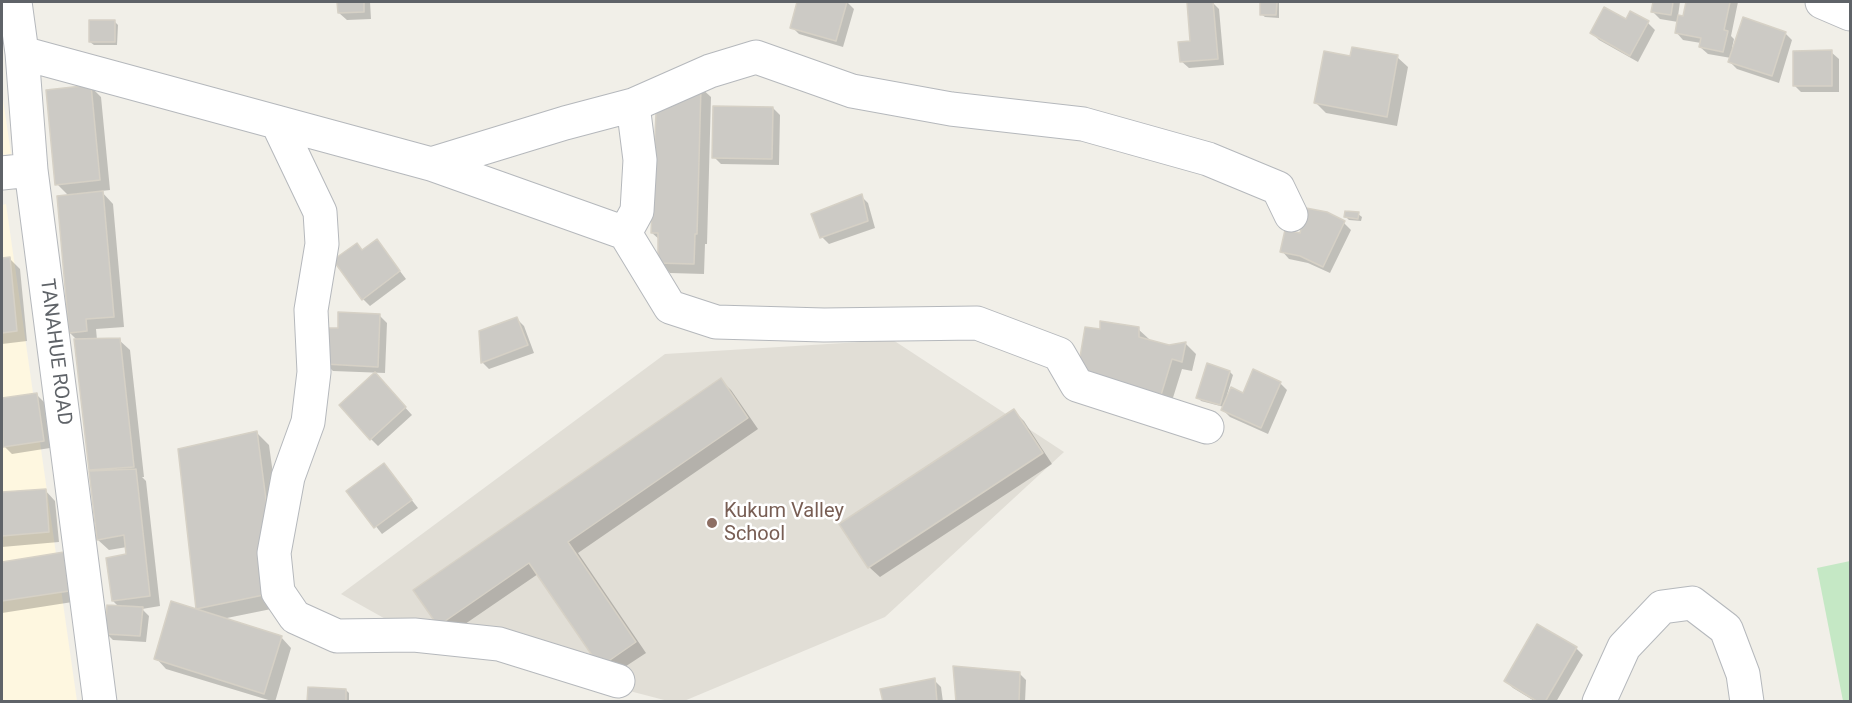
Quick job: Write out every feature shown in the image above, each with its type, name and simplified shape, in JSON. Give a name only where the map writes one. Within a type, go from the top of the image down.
[{"type":"street","name":"TANAHUE ROAD","points":[[15,2],[22,53],[16,171],[100,702]]},
{"type":"street","points":[[1822,2],[1851,14]]},
{"type":"street","points":[[22,53],[431,164],[625,233],[670,307],[716,322],[825,325],[977,323],[1059,354],[1077,385],[1207,427]]},
{"type":"street","points":[[431,164],[633,105],[710,71],[756,57],[852,91],[951,109],[1083,124],[1208,159],[1278,188],[1291,215]]},
{"type":"street","points":[[625,233],[637,211],[639,180],[640,160],[633,105]]},
{"type":"street","points":[[277,122],[320,212],[322,244],[312,310],[314,372],[308,422],[288,477],[274,553],[278,592],[295,617],[337,636],[414,634],[499,644],[618,681]]},
{"type":"street","points":[[1599,702],[1624,647],[1662,607],[1692,603],[1726,629],[1743,674],[1748,702]]},
{"type":"shaded area","points":[[2,92],[11,154],[2,155]]},
{"type":"shaded area","points":[[6,204],[77,701],[2,701],[2,205]]},
{"type":"shaded area","name":"Kukum Valley School","points":[[893,340],[1064,452],[885,617],[684,701],[668,701],[414,635],[341,594],[665,354]]},
{"type":"green space","points":[[1850,561],[1850,701],[1843,701],[1817,568]]},
{"type":"building","points":[[337,2],[364,2],[364,12],[338,13]]},
{"type":"building","points":[[797,2],[847,2],[836,41],[790,28]]},
{"type":"building","points":[[1187,2],[1213,2],[1218,59],[1180,62],[1178,42],[1190,41]]},
{"type":"building","points":[[1260,2],[1277,2],[1276,15],[1260,15]]},
{"type":"building","points":[[1653,2],[1673,2],[1671,15],[1651,12]]},
{"type":"building","points":[[1686,2],[1730,2],[1724,30],[1728,31],[1723,52],[1699,47],[1701,38],[1675,33],[1678,15],[1683,16]]},
{"type":"building","points":[[1604,7],[1626,19],[1630,11],[1649,21],[1630,56],[1590,33]]},
{"type":"building","points":[[1743,17],[1786,32],[1772,76],[1728,62]]},
{"type":"building","points":[[89,20],[115,20],[115,42],[89,42]]},
{"type":"building","points":[[1352,47],[1398,55],[1387,117],[1314,103],[1324,51],[1350,56]]},
{"type":"building","points":[[1832,50],[1832,86],[1793,86],[1793,51]]},
{"type":"building","points":[[91,85],[100,180],[55,185],[46,90]]},
{"type":"building","points":[[701,85],[697,234],[695,234],[694,264],[658,263],[658,233],[651,233],[657,88]]},
{"type":"building","points":[[713,106],[773,107],[772,159],[712,158]]},
{"type":"building","points":[[103,191],[114,317],[86,319],[87,331],[69,333],[57,196]]},
{"type":"building","points":[[862,194],[868,221],[820,238],[811,214]]},
{"type":"building","points":[[1306,208],[1327,212],[1345,221],[1323,267],[1300,256],[1280,252],[1285,230],[1300,233]]},
{"type":"building","points":[[1345,211],[1359,212],[1358,219],[1344,217]]},
{"type":"building","points":[[377,239],[400,271],[362,300],[333,260],[357,243],[362,250]]},
{"type":"building","points":[[10,257],[17,331],[2,333],[2,258]]},
{"type":"building","points":[[338,312],[380,314],[378,367],[325,364],[326,328],[338,328]]},
{"type":"building","points":[[517,317],[528,345],[481,363],[479,331]]},
{"type":"building","points":[[1100,321],[1139,327],[1139,337],[1169,345],[1186,342],[1182,362],[1172,359],[1161,395],[1078,369],[1085,327],[1100,329]]},
{"type":"building","points":[[120,338],[134,467],[89,470],[74,339]]},
{"type":"building","points":[[1207,363],[1230,371],[1220,405],[1196,398]]},
{"type":"building","points":[[1253,369],[1281,382],[1261,428],[1221,410],[1231,387],[1243,393]]},
{"type":"building","points":[[375,372],[406,407],[370,440],[339,405]]},
{"type":"building","points":[[721,378],[748,418],[568,542],[636,642],[600,667],[529,563],[438,626],[413,590]]},
{"type":"building","points":[[37,393],[44,441],[3,447],[2,398]]},
{"type":"building","points":[[1014,409],[1043,453],[868,568],[839,524]]},
{"type":"building","points":[[257,431],[278,592],[196,609],[178,449]]},
{"type":"building","points":[[384,463],[412,500],[374,528],[346,491]]},
{"type":"building","points":[[136,469],[150,596],[112,601],[106,558],[126,554],[124,535],[97,540],[89,471]]},
{"type":"building","points":[[46,489],[49,532],[2,536],[2,492]]},
{"type":"building","points":[[64,552],[69,591],[2,601],[2,562]]},
{"type":"building","points":[[171,601],[282,636],[264,694],[154,659]]},
{"type":"building","points":[[107,605],[143,607],[140,636],[105,634]]},
{"type":"building","points":[[1537,624],[1577,647],[1545,702],[1538,702],[1504,681]]},
{"type":"building","points":[[953,666],[1020,672],[1019,702],[956,702]]},
{"type":"building","points":[[935,678],[937,702],[883,702],[880,689]]},
{"type":"building","points":[[308,687],[346,689],[346,702],[307,702]]},
{"type":"place","name":"Kukum Valley School","points":[[712,523]]}]
